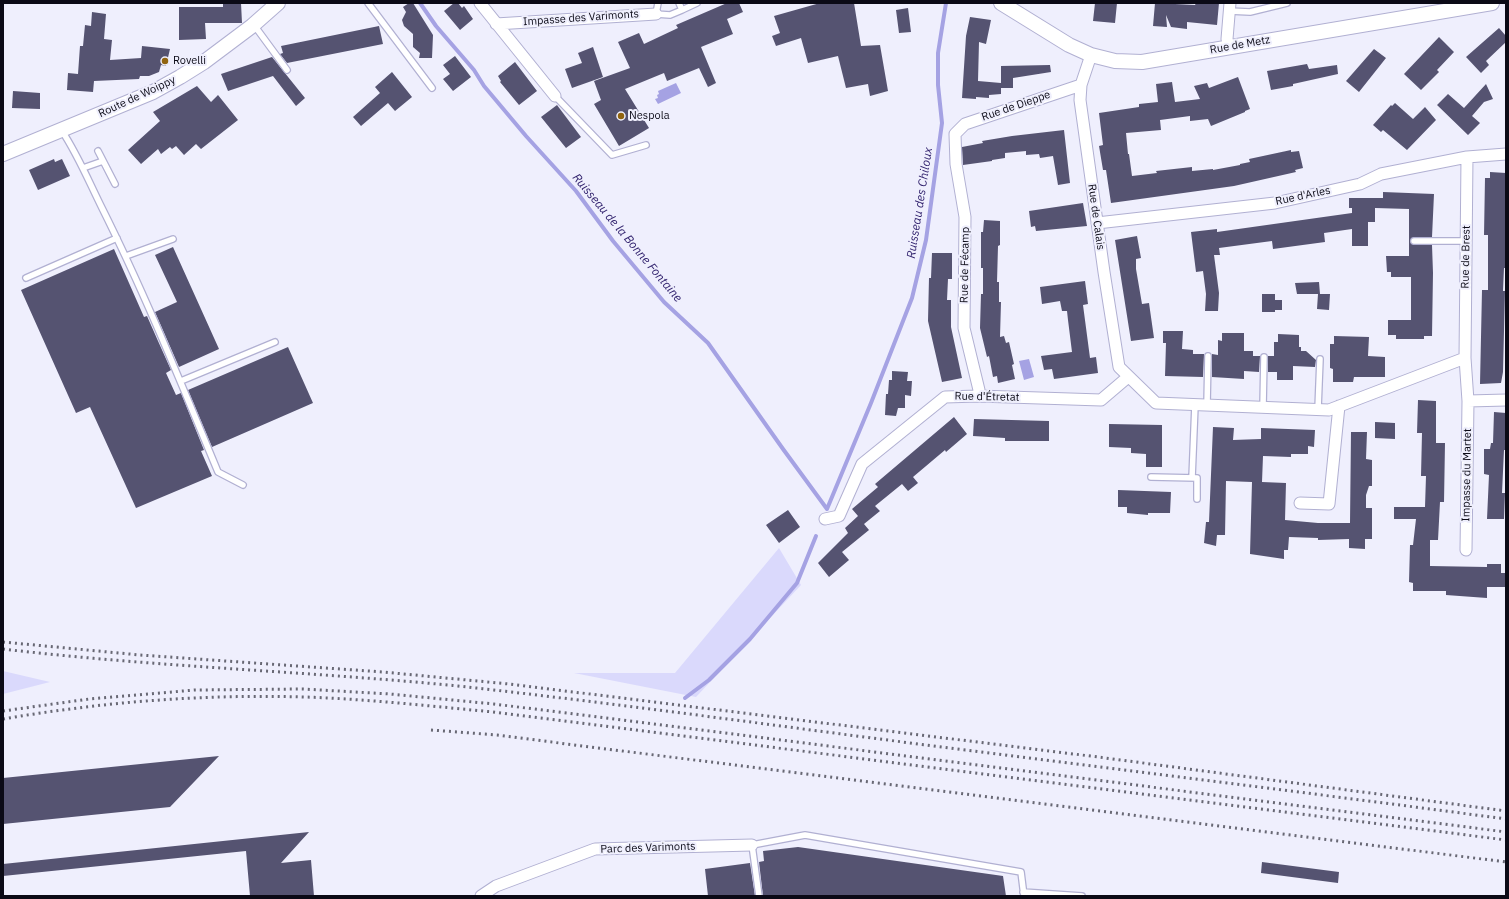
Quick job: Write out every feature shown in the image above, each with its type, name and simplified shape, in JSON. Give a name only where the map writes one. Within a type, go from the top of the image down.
[{"type":"street","name":"Route de Woippy","points":[[3,154],[153,92],[204,62],[253,25],[278,3]]},
{"type":"street","points":[[480,3],[556,96]]},
{"type":"street","name":"Rue de Metz","points":[[1001,3],[1069,45],[1091,56],[1115,61],[1142,62],[1229,48],[1310,32],[1356,26],[1492,3]]},
{"type":"street","points":[[1229,7],[1227,39],[1229,48]]},
{"type":"street","name":"Impasse des Varimonts","points":[[496,24],[657,8]]},
{"type":"street","name":"Rue de Calais","points":[[1091,56],[1081,85],[1080,100],[1119,367],[1128,377]]},
{"type":"street","name":"Rue de Dieppe","points":[[955,134],[965,124],[1081,85]]},
{"type":"street","name":"Rue de Fécamp","points":[[955,134],[956,164],[966,218],[964,328],[979,390],[978,396]]},
{"type":"street","name":"Rue d'Arles","points":[[1097,223],[1276,203],[1360,184],[1381,174],[1467,157],[1506,154]]},
{"type":"street","name":"Rue de Brest","points":[[1467,157],[1465,358],[1468,401]]},
{"type":"street","points":[[1128,377],[1156,403],[1329,410],[1465,358]]},
{"type":"street","name":"Rue d'Étretat","points":[[825,519],[839,516],[862,464],[945,397],[978,396],[1101,400],[1128,377]]},
{"type":"street","points":[[1468,401],[1506,400]]},
{"type":"street","name":"Impasse du Martet","points":[[1466,550],[1468,401]]},
{"type":"street","points":[[1300,503],[1329,504],[1339,406]]},
{"type":"street","name":"Parc des Varimonts","points":[[481,896],[496,886],[595,849],[752,845]]},
{"type":"lane","points":[[368,3],[432,88]]},
{"type":"lane","points":[[680,3],[682,10]]},
{"type":"lane","points":[[657,8],[670,15],[697,3]]},
{"type":"lane","points":[[1229,7],[1250,12],[1287,3]]},
{"type":"lane","points":[[253,25],[287,70]]},
{"type":"lane","points":[[556,96],[612,156],[646,144]]},
{"type":"lane","points":[[62,130],[74,149],[126,256],[181,381],[218,472],[243,485]]},
{"type":"lane","points":[[98,151],[115,184]]},
{"type":"lane","points":[[83,168],[103,161]]},
{"type":"lane","points":[[26,278],[117,238]]},
{"type":"lane","points":[[126,256],[173,239]]},
{"type":"lane","points":[[1414,241],[1466,241]]},
{"type":"lane","points":[[181,381],[275,342]]},
{"type":"lane","points":[[1207,405],[1208,356]]},
{"type":"lane","points":[[1263,407],[1264,357]]},
{"type":"lane","points":[[1318,410],[1320,359]]},
{"type":"lane","points":[[1192,478],[1195,404]]},
{"type":"lane","points":[[1151,477],[1197,478],[1197,499]]},
{"type":"lane","points":[[759,896],[752,845],[805,835],[1021,872],[1024,894],[1082,896]]},
{"type":"shaded area","points":[[676,83],[681,93],[658,104],[655,99],[658,98],[658,91]]},
{"type":"shaded area","points":[[1029,359],[1034,377],[1024,380],[1019,361]]},
{"type":"shaded area","points":[[779,548],[801,585],[696,697],[574,673],[675,673]]},
{"type":"shaded area","points":[[3,671],[50,682],[3,694]]},
{"type":"building","points":[[223,3],[241,3],[242,23],[205,23],[206,39],[179,40],[179,7],[223,7]]},
{"type":"building","points":[[409,3],[413,3],[433,35],[432,58],[419,58],[420,53],[413,47],[413,34],[404,26],[402,20],[406,12],[403,7]]},
{"type":"building","points":[[454,3],[458,3],[462,8],[464,6],[473,19],[460,30],[444,11]]},
{"type":"building","points":[[727,3],[739,3],[743,12],[727,19],[733,34],[701,47],[716,83],[708,87],[699,68],[667,81],[664,73],[625,89],[649,128],[619,146],[594,104],[601,100],[594,81],[630,68],[618,42],[639,33],[644,44],[678,28],[676,25]]},
{"type":"building","points":[[820,3],[854,3],[861,46],[880,45],[888,91],[870,96],[868,84],[846,88],[838,56],[808,63],[801,38],[776,46],[772,36],[780,33],[774,16]]},
{"type":"building","points":[[1095,3],[1117,3],[1115,23],[1093,21]]},
{"type":"building","points":[[1155,3],[1195,5],[1196,3],[1219,3],[1217,25],[1187,22],[1187,29],[1171,27],[1166,15],[1167,27],[1153,26]]},
{"type":"building","points":[[908,8],[911,32],[899,33],[896,10]]},
{"type":"building","points":[[92,12],[106,14],[104,39],[112,40],[110,60],[141,58],[142,46],[170,49],[166,66],[161,65],[159,72],[149,76],[140,76],[139,79],[94,81],[93,92],[67,90],[68,73],[78,74],[80,46],[83,46],[85,25],[91,26]]},
{"type":"building","points":[[970,17],[991,20],[986,44],[979,42],[978,81],[1001,83],[1001,94],[989,95],[989,98],[962,98],[966,36]]},
{"type":"building","points":[[379,26],[383,44],[287,63],[280,54],[283,53],[281,46]]},
{"type":"building","points":[[1499,28],[1506,36],[1506,42],[1486,61],[1489,65],[1481,73],[1466,57]]},
{"type":"building","points":[[1439,37],[1454,52],[1437,70],[1439,72],[1421,90],[1404,74]]},
{"type":"building","points":[[593,47],[603,77],[572,88],[565,69],[582,63],[578,53]]},
{"type":"building","points":[[1374,49],[1386,58],[1359,92],[1346,81]]},
{"type":"building","points":[[455,56],[471,77],[453,91],[443,79],[450,74],[443,65]]},
{"type":"building","points":[[272,57],[305,98],[296,106],[273,76],[228,91],[221,74]]},
{"type":"building","points":[[515,62],[537,91],[519,105],[500,82],[501,81],[498,76]]},
{"type":"building","points":[[1307,64],[1309,69],[1337,65],[1338,74],[1293,84],[1293,86],[1271,90],[1267,71]]},
{"type":"building","points":[[1050,65],[1051,72],[1013,78],[1013,88],[1001,88],[1001,66]]},
{"type":"building","points":[[392,72],[412,97],[395,111],[388,103],[361,126],[353,117],[380,93],[375,87]]},
{"type":"building","points":[[1238,77],[1250,109],[1245,112],[1211,126],[1208,119],[1190,121],[1190,116],[1160,120],[1161,130],[1126,133],[1132,176],[1157,173],[1156,171],[1192,167],[1192,171],[1213,170],[1240,165],[1250,162],[1249,159],[1291,150],[1291,152],[1299,151],[1303,168],[1295,170],[1296,172],[1234,186],[1111,203],[1106,170],[1103,170],[1099,146],[1103,145],[1099,113],[1139,107],[1139,104],[1158,102],[1156,84],[1172,82],[1175,102],[1200,99],[1194,86],[1207,83],[1209,88]]},
{"type":"building","points":[[1486,84],[1493,99],[1484,102],[1472,116],[1480,123],[1468,135],[1437,105],[1448,94],[1464,108]]},
{"type":"building","points":[[197,86],[211,102],[218,95],[238,120],[201,149],[196,144],[184,155],[176,146],[172,149],[170,147],[161,154],[158,149],[141,164],[128,150],[160,121],[153,112]]},
{"type":"building","points":[[13,91],[40,93],[40,109],[12,108]]},
{"type":"building","points":[[1395,103],[1413,119],[1425,107],[1436,120],[1407,150],[1383,130],[1381,132],[1373,125],[1391,105],[1392,106]]},
{"type":"building","points":[[557,105],[581,137],[566,148],[541,117]]},
{"type":"building","points":[[1064,130],[1070,183],[1058,185],[1053,156],[1040,158],[1039,154],[1026,155],[1026,151],[1005,153],[1005,158],[963,165],[962,147],[983,143],[982,141],[1012,136]]},
{"type":"building","points":[[54,159],[55,162],[62,159],[70,176],[38,190],[29,170]]},
{"type":"building","points":[[1490,172],[1506,173],[1506,268],[1504,268],[1503,291],[1505,291],[1503,372],[1501,383],[1480,384],[1482,290],[1488,290],[1488,235],[1484,235],[1485,178],[1490,178]]},
{"type":"building","points":[[1383,192],[1434,194],[1432,237],[1414,237],[1410,241],[1414,245],[1432,245],[1432,336],[1424,336],[1424,339],[1396,339],[1396,335],[1388,335],[1388,320],[1411,320],[1411,277],[1391,277],[1391,272],[1387,272],[1386,256],[1409,256],[1409,209],[1375,208],[1375,222],[1368,222],[1368,246],[1352,246],[1352,229],[1324,233],[1325,242],[1273,249],[1272,241],[1219,248],[1220,255],[1214,255],[1219,293],[1218,311],[1205,311],[1206,294],[1203,271],[1196,272],[1191,232],[1217,229],[1217,232],[1352,213],[1352,208],[1349,208],[1349,198],[1383,198]]},
{"type":"building","points":[[1083,203],[1087,226],[1036,231],[1035,226],[1031,227],[1029,211]]},
{"type":"building","points":[[984,220],[1000,221],[997,282],[999,282],[999,302],[1001,302],[1000,337],[1004,336],[1006,343],[1009,342],[1014,364],[1012,365],[1015,379],[998,383],[997,376],[993,377],[989,356],[987,357],[980,328],[981,294],[983,294],[981,232],[983,232]]},
{"type":"building","points":[[1137,236],[1141,258],[1136,259],[1136,269],[1142,304],[1149,303],[1154,338],[1131,341],[1115,240]]},
{"type":"building","points":[[173,247],[219,349],[179,367],[155,312],[177,302],[155,255]]},
{"type":"building","points":[[114,249],[144,317],[147,316],[171,370],[166,373],[176,395],[181,393],[204,450],[201,451],[212,476],[136,508],[90,407],[76,413],[21,290]]},
{"type":"building","points":[[932,253],[952,253],[952,279],[948,279],[947,300],[951,300],[951,327],[962,378],[942,382],[928,321],[929,278],[931,278]]},
{"type":"building","points":[[1085,281],[1088,304],[1083,305],[1090,358],[1096,357],[1098,373],[1054,379],[1052,369],[1044,370],[1041,356],[1072,352],[1067,311],[1062,311],[1060,301],[1042,304],[1040,287]]},
{"type":"building","points":[[1319,282],[1320,294],[1330,294],[1329,310],[1317,309],[1318,294],[1297,294],[1295,283]]},
{"type":"building","points":[[1262,294],[1275,294],[1275,300],[1282,300],[1282,310],[1275,310],[1275,312],[1262,312]]},
{"type":"building","points":[[1163,331],[1183,331],[1182,349],[1193,350],[1193,354],[1204,354],[1203,377],[1165,376],[1166,343],[1163,343]]},
{"type":"building","points":[[1222,333],[1244,333],[1244,351],[1253,351],[1253,356],[1260,356],[1259,372],[1244,371],[1244,379],[1212,377],[1212,354],[1218,355],[1218,340],[1222,341]]},
{"type":"building","points":[[1278,334],[1299,335],[1299,347],[1301,347],[1301,351],[1306,351],[1316,360],[1315,367],[1293,366],[1293,380],[1277,380],[1277,372],[1268,372],[1268,356],[1274,356],[1274,342],[1278,342]]},
{"type":"building","points":[[1334,336],[1369,337],[1368,356],[1385,357],[1385,377],[1354,377],[1353,382],[1333,382],[1333,369],[1330,368],[1330,344],[1334,344]]},
{"type":"building","points":[[288,347],[313,403],[212,447],[188,390]]},
{"type":"building","points":[[892,371],[908,372],[907,381],[912,381],[911,396],[905,395],[905,408],[898,408],[896,416],[885,415],[886,394],[888,394],[889,380],[892,380]]},
{"type":"building","points":[[1418,400],[1436,401],[1436,443],[1445,443],[1444,502],[1440,502],[1438,540],[1430,540],[1430,566],[1487,567],[1487,564],[1501,564],[1501,573],[1506,573],[1506,587],[1487,587],[1487,598],[1446,595],[1446,591],[1413,591],[1413,583],[1409,582],[1410,545],[1413,545],[1416,519],[1394,519],[1394,507],[1425,507],[1426,476],[1421,476],[1422,433],[1417,433]]},
{"type":"building","points":[[1494,412],[1506,413],[1506,450],[1504,450],[1502,493],[1505,493],[1504,519],[1487,519],[1489,475],[1484,474],[1484,449],[1490,449],[1491,443],[1493,443]]},
{"type":"building","points":[[954,417],[967,434],[913,477],[918,483],[908,491],[902,484],[875,506],[880,511],[864,524],[869,530],[842,552],[849,560],[829,577],[818,563],[848,533],[845,528],[858,516],[852,509],[878,487],[875,484]]},
{"type":"building","points":[[974,419],[1049,421],[1049,441],[1005,441],[1005,438],[973,436]]},
{"type":"building","points":[[1375,422],[1395,423],[1395,439],[1375,438]]},
{"type":"building","points":[[1109,424],[1162,425],[1162,467],[1146,467],[1146,454],[1131,453],[1131,448],[1109,447]]},
{"type":"building","points":[[1213,427],[1234,428],[1233,440],[1261,439],[1261,428],[1315,430],[1314,447],[1308,446],[1308,454],[1291,454],[1291,457],[1263,456],[1262,482],[1286,483],[1285,520],[1318,523],[1350,523],[1351,432],[1367,432],[1366,459],[1372,460],[1372,486],[1369,486],[1366,495],[1366,508],[1372,508],[1372,539],[1365,539],[1365,549],[1349,548],[1349,539],[1318,540],[1318,538],[1289,537],[1288,550],[1284,550],[1284,559],[1250,554],[1252,482],[1226,481],[1225,535],[1217,535],[1216,546],[1204,543],[1206,522],[1209,522]]},
{"type":"building","points":[[1118,490],[1171,492],[1170,513],[1148,513],[1148,515],[1127,513],[1127,507],[1118,507]]},
{"type":"building","points":[[788,510],[800,527],[779,543],[766,525]]},
{"type":"building","points":[[219,756],[170,807],[3,824],[3,778]]},
{"type":"building","points":[[309,832],[281,863],[311,860],[314,896],[250,896],[246,851],[3,876],[3,864]]},
{"type":"building","points":[[798,847],[1003,876],[1006,896],[763,896],[759,862],[764,861],[763,851]]},
{"type":"building","points":[[1262,862],[1339,872],[1338,883],[1261,873]]},
{"type":"building","points":[[750,863],[755,896],[708,896],[705,869]]},
{"type":"waterway","name":"Ruisseau de la Bonne Fontaine","points":[[420,3],[436,26],[474,70],[484,86],[526,136],[576,191],[613,241],[664,302],[708,343],[827,509]]},
{"type":"waterway","name":"Ruisseau des Chiloux","points":[[827,509],[871,403],[912,298],[926,240],[942,123],[938,85],[938,53],[946,3]]},
{"type":"waterway","name":"Ruisseau de la Bonne Fontaine","points":[[685,698],[709,680],[750,639],[797,583],[816,536]]},
{"type":"railway","points":[[3,642],[140,655],[383,672],[509,684],[1098,757],[1506,811]]},
{"type":"railway","points":[[3,649],[116,660],[401,681],[513,692],[1506,819]]},
{"type":"railway","points":[[3,711],[89,699],[195,690],[303,689],[390,694],[494,704],[1506,832]]},
{"type":"railway","points":[[3,719],[78,708],[153,700],[190,698],[266,696],[375,701],[493,712],[1506,840]]},
{"type":"railway","points":[[431,730],[497,735],[1506,862]]},
{"type":"place","name":"Rovelli","points":[[165,61]]},
{"type":"place","name":"Nespola","points":[[621,116]]}]
